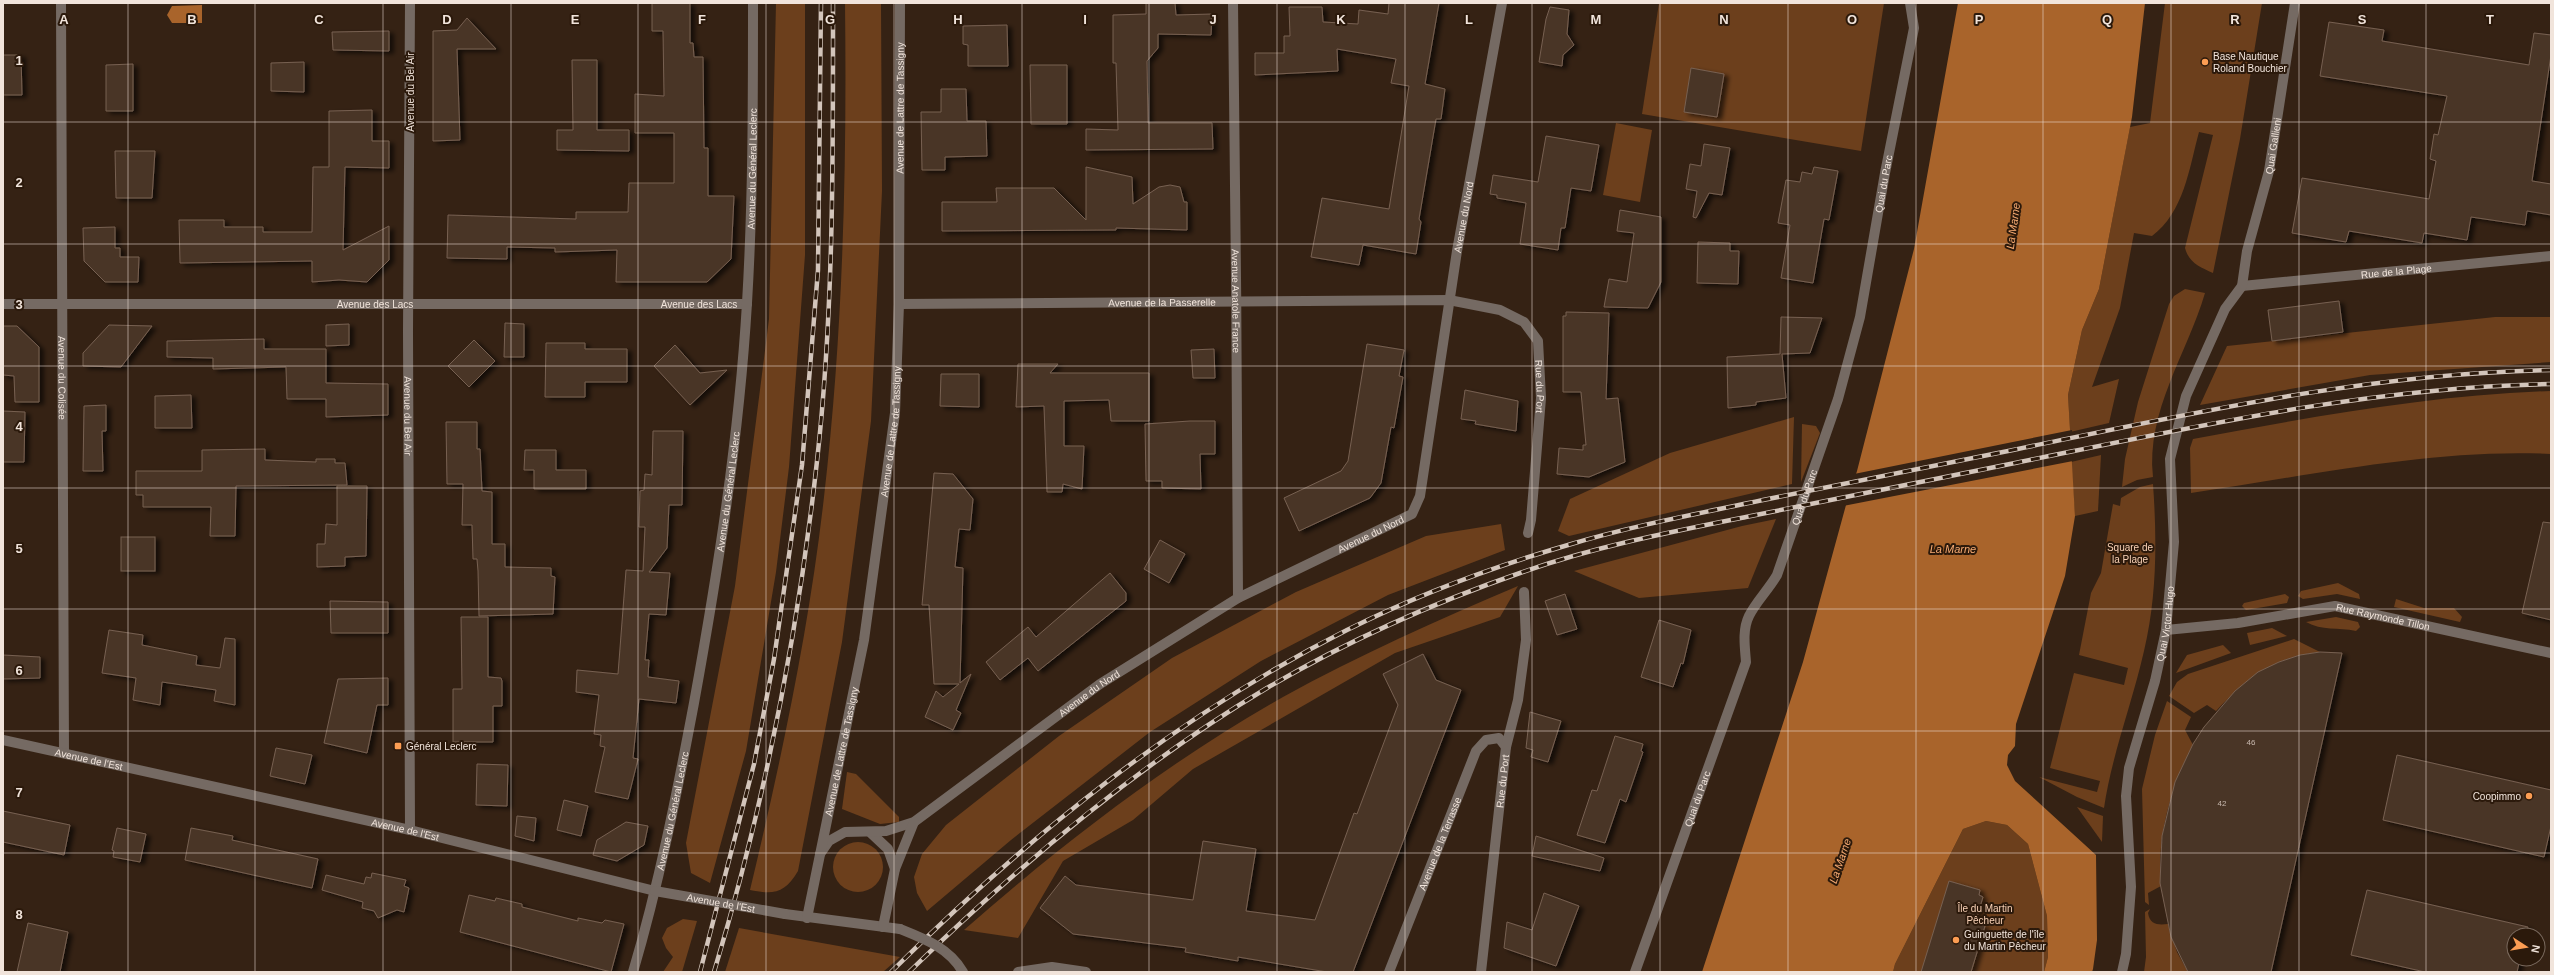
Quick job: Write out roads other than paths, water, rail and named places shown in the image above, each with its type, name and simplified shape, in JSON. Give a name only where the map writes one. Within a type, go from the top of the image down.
[{"type":"street","name":"Avenue du Colisée","points":[[61,3],[61,304],[64,754]]},
{"type":"street","name":"Avenue du Bel Air","points":[[410,3],[408,304],[410,830]]},
{"type":"street","name":"Avenue du Général Leclerc","points":[[633,972],[655,891],[709,622],[732,463],[747,304],[752,156],[753,3]]},
{"type":"street","name":"Avenue de Lattre de Tassigny","points":[[820,854],[868,617],[895,413],[899,304],[900,3]]},
{"type":"street","name":"Avenue Anatole France","points":[[1233,3],[1237,302],[1238,598]]},
{"type":"street","name":"Avenue du Nord","points":[[914,822],[1100,684],[1238,598],[1412,514],[1420,496],[1449,300],[1502,3]]},
{"type":"street","name":"Quai du Parc","points":[[1635,972],[1746,662],[1745,632],[1749,616],[1768,591],[1776,575],[1838,399],[1860,317],[1885,173],[1914,28],[1910,3]]},
{"type":"street","name":"Quai Gallieni","points":[[2242,286],[2248,251],[2269,171],[2296,3]]},
{"type":"street","name":"Rue de la Plage","points":[[2242,286],[2551,256]]},
{"type":"street","name":"Quai Victor Hugo","points":[[2122,972],[2126,954],[2131,886],[2126,796],[2129,768],[2155,681],[2166,630],[2174,542],[2170,459],[2186,396],[2225,309],[2242,286]]},
{"type":"street","name":"Avenue de la Passerelle","points":[[899,304],[1449,300]]},
{"type":"street","name":"Rue du Port","points":[[1449,300],[1500,310],[1524,322],[1538,341],[1541,398],[1531,520],[1528,534]]},
{"type":"street","name":"Avenue des Lacs","points":[[3,304],[747,304]]},
{"type":"street","name":"Rue du Port","points":[[1480,972],[1506,747],[1518,700],[1526,640],[1524,592]]},
{"type":"street","name":"Rue Raymonde Tillon","points":[[2166,630],[2238,623],[2335,606],[2551,654]]},
{"type":"street","name":"Avenue de la Terrasse","points":[[1388,972],[1476,752],[1486,740],[1499,738],[1506,747]]},
{"type":"street","name":"Avenue de l'Est","points":[[3,740],[410,830],[655,891],[807,918]]},
{"type":"street","points":[[914,822],[886,831],[871,832],[858,830],[845,832],[829,841],[820,854],[807,918],[900,929],[926,939],[942,949],[957,962],[962,972]]},
{"type":"street","points":[[883,927],[895,869],[914,822]]},
{"type":"street","points":[[871,832],[888,849],[895,869]]},
{"type":"street","points":[[1018,972],[1052,967],[1086,972]]},
{"type":"water","name":"La Marne","points":[[1958,3],[2145,3],[2132,117],[2099,289],[2082,330],[2068,395],[2075,516],[2065,576],[2016,724],[2015,746],[2008,755],[2007,765],[2015,781],[2096,855],[2097,940],[2093,969],[2092,972],[2044,972],[2048,957],[2047,916],[2028,844],[2007,825],[1986,821],[1963,829],[1895,964],[1893,972],[1702,972],[1803,662],[1846,505],[1857,471],[1914,249]]},
{"type":"water","points":[[202,5],[202,23],[172,23],[167,15],[172,6]]},
{"type":"railway","points":[[700,972],[754,764],[774,659],[802,465],[818,270],[821,3]]},
{"type":"railway","points":[[714,972],[749,846],[777,719],[800,590],[817,461],[823,404],[830,289],[833,3]]},
{"type":"railway","points":[[891,972],[942,922],[995,874],[1106,783],[1163,741],[1223,701],[1284,664],[1347,630],[1400,605],[1483,572],[1592,538],[1664,521],[2207,411],[2276,398],[2413,379],[2482,373],[2551,370]]},
{"type":"railway","points":[[909,972],[992,894],[1036,856],[1125,784],[1218,718],[1267,688],[1328,654],[1423,610],[1487,585],[1575,555],[1660,534],[2212,424],[2347,401],[2414,393],[2483,387],[2551,384]]},
{"type":"place","name":"Base Nautique Roland Bouchier","points":[[2205,62]]},
{"type":"place","name":"Général Leclerc","points":[[398,746]]},
{"type":"place","name":"Coopimmo","points":[[2529,796]]},
{"type":"place","name":"Guinguette de l'île du Martin Pêcheur","points":[[1956,940]]},
{"type":"park label","name":"Square de la Plage","points":[[2130,552]]},
{"type":"park label","name":"Île du Martin Pêcheur","points":[[1985,914]]}]
